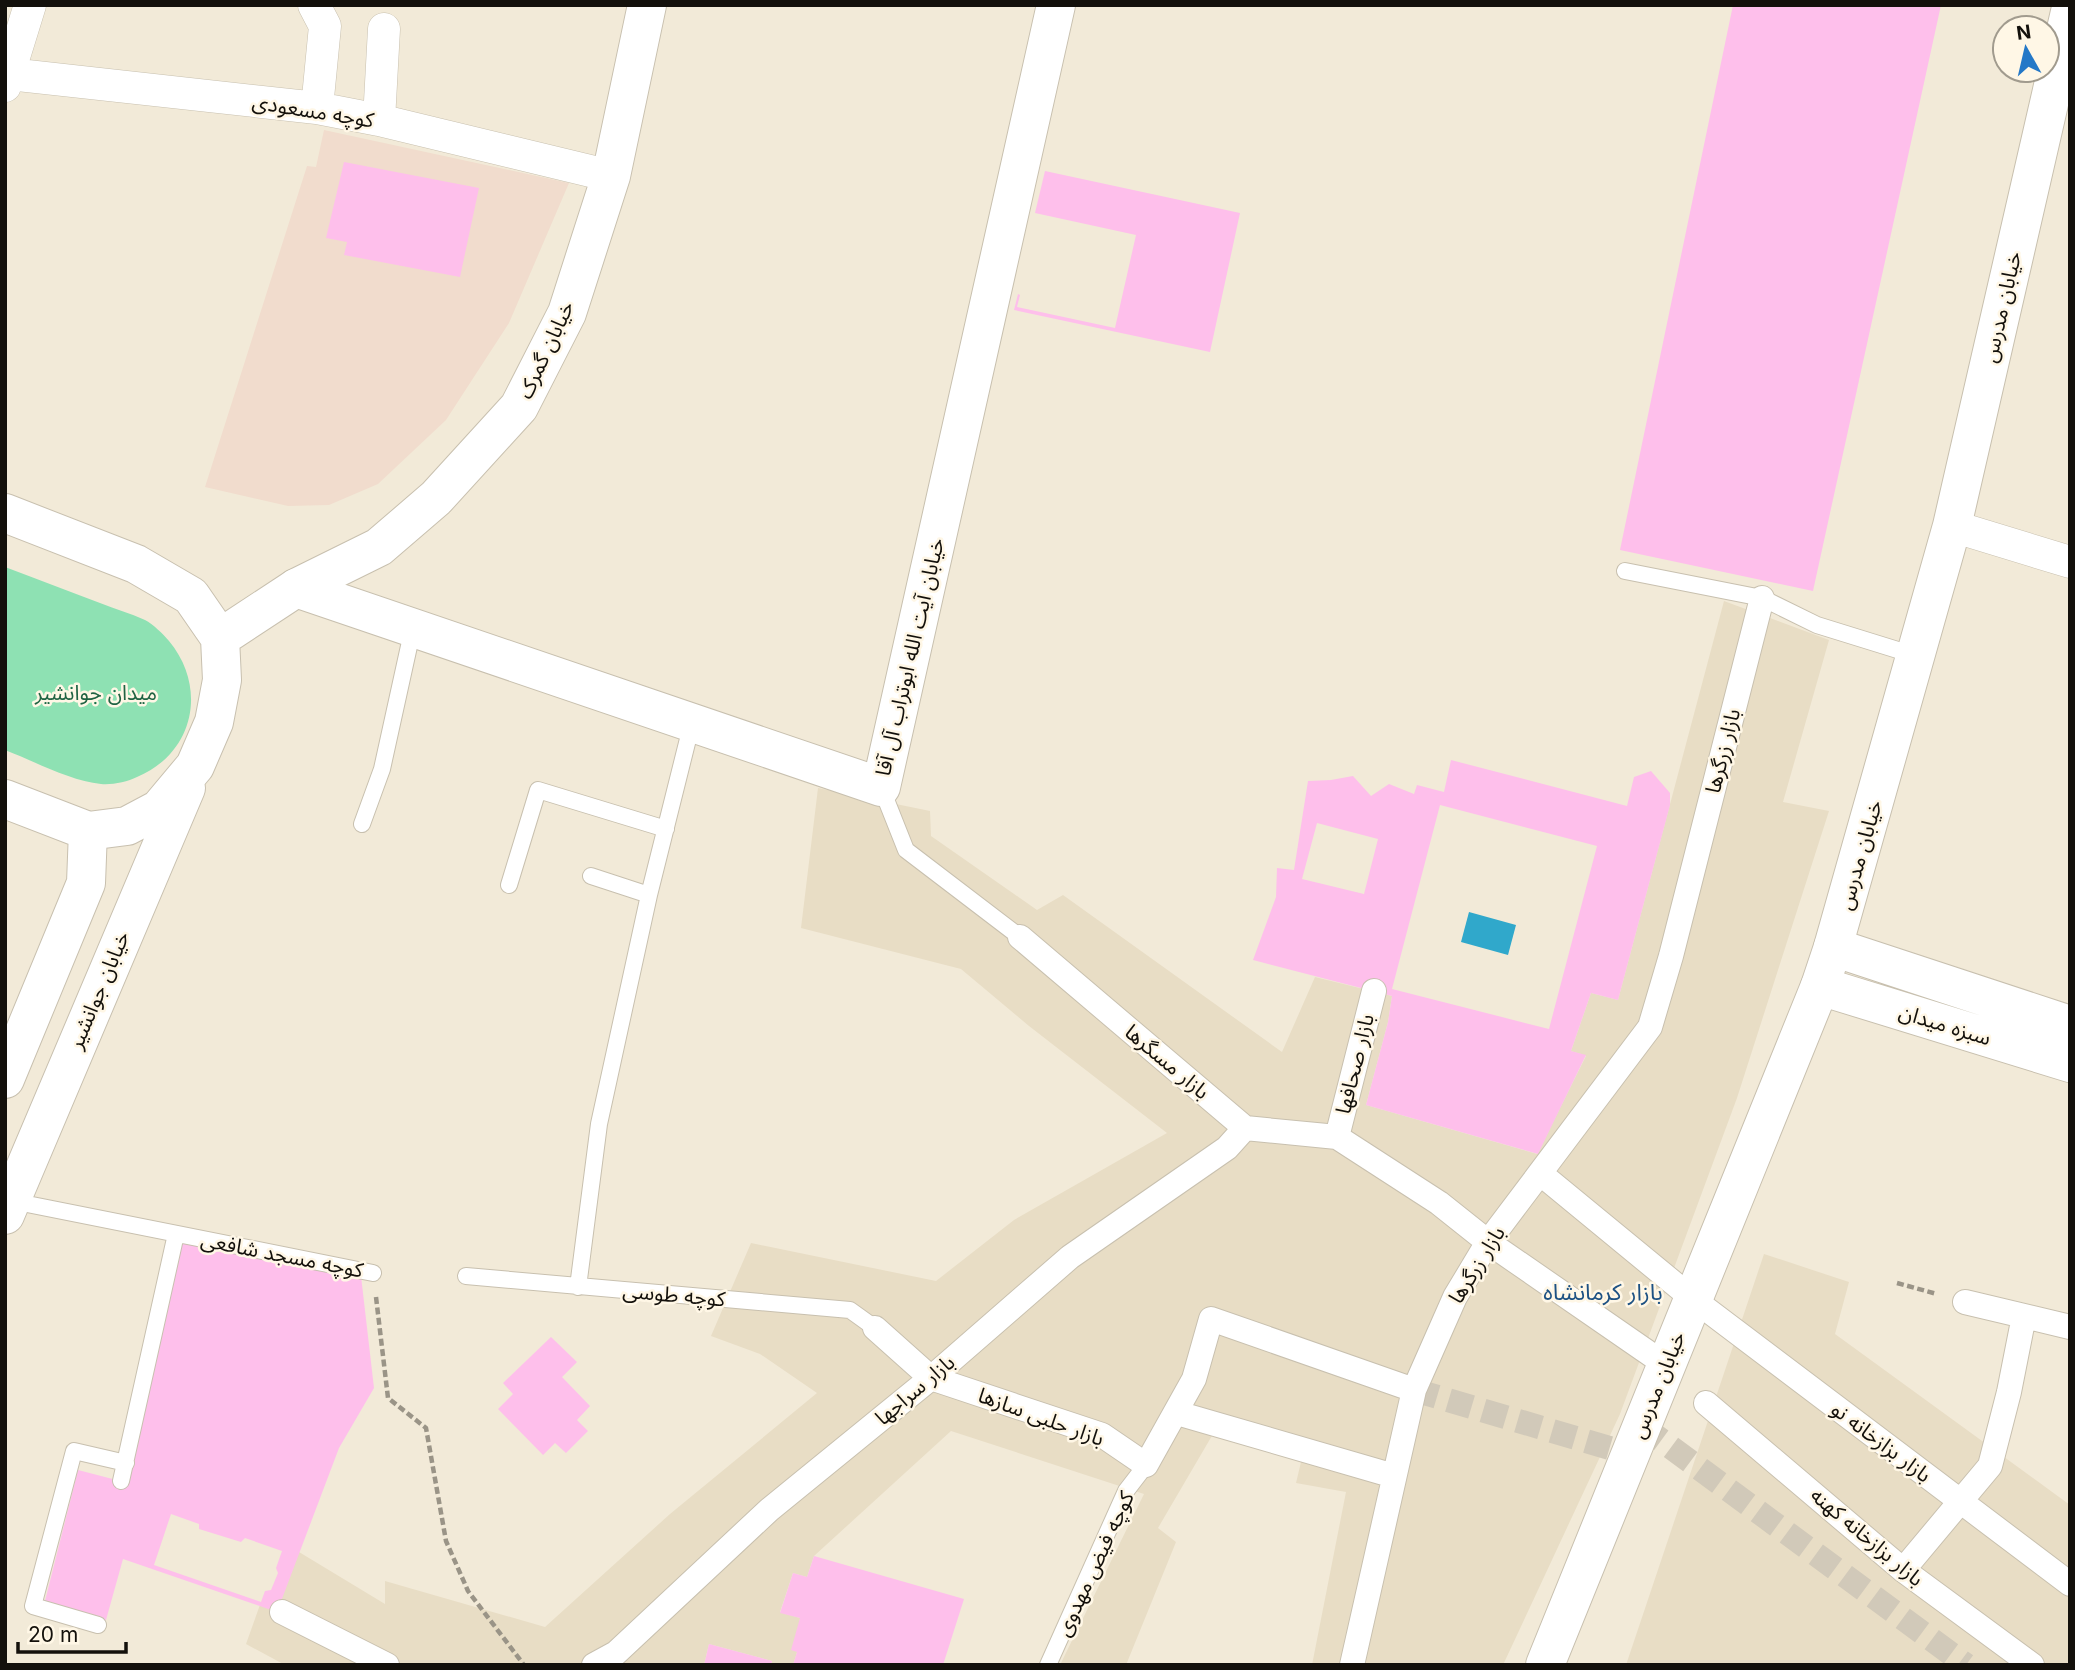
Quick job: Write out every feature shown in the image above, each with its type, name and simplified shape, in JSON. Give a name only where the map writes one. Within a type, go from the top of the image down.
[{"type":"main road","name":"خیابان گمرک","points":[[220,639],[296,588],[379,547],[436,498],[519,407],[567,313],[611,176],[647,5]]},
{"type":"main road","name":"خیابان آیت الله ابوتراب آل آقا","points":[[296,588],[881,787],[1056,5]]},
{"type":"main road","name":"خیابان مدرس","points":[[1545,1665],[1820,986],[1833,947],[1952,526],[2070,12]]},
{"type":"main road","points":[[5,513],[136,564],[191,596],[220,639],[222,680],[214,722],[195,766],[159,809],[127,826],[88,831],[5,799]]},
{"type":"main road","name":"خیابان جوانشیر","points":[[8,1208],[195,766]]},
{"type":"main road","points":[[5,1079],[86,883],[88,831]]},
{"type":"main road","name":"سبزه میدان","points":[[1833,947],[2070,1025]]},
{"type":"main road","points":[[1888,1007],[1900,969]]},
{"type":"main road","name":"سبزه میدان","points":[[1820,986],[2070,1063]]},
{"type":"street","points":[[7,80],[30,5]]},
{"type":"street","points":[[314,5],[325,26],[317,108]]},
{"type":"street","points":[[379,120],[384,29]]},
{"type":"street","name":"کوچه مسعودی","points":[[7,80],[317,108],[379,120],[611,176]]},
{"type":"street","points":[[1952,526],[2070,562]]},
{"type":"street","name":"بازار زرگرها","points":[[1352,1665],[1414,1390],[1455,1297],[1488,1242],[1650,1027],[1685,902],[1762,598]]},
{"type":"street","name":"بازار مسگرها","points":[[1020,937],[1245,1128]]},
{"type":"street","name":"بازار صحافها","points":[[1337,1137],[1374,991]]},
{"type":"street","points":[[1245,1128],[1337,1137],[1439,1203],[1488,1242],[1666,1365]]},
{"type":"street","name":"بازار سراجها","points":[[594,1665],[617,1653],[769,1510],[930,1378],[1069,1256],[1227,1148],[1245,1128]]},
{"type":"street","name":"بازار بزازخانه نو","points":[[1541,1174],[1693,1298],[2070,1584]]},
{"type":"street","points":[[1965,1302],[2070,1327]]},
{"type":"street","points":[[1903,1570],[1990,1466],[2009,1392],[2024,1316]]},
{"type":"street","points":[[1146,1465],[1194,1379],[1211,1320],[1414,1390]]},
{"type":"street","points":[[875,1328],[930,1378]]},
{"type":"street","name":"بازار حلبی سازها","points":[[930,1378],[1102,1435],[1146,1465]]},
{"type":"street","name":"بازار بزازخانه کهنه","points":[[1706,1403],[1903,1570],[2032,1665]]},
{"type":"street","points":[[1177,1413],[1394,1476]]},
{"type":"street","points":[[282,1612],[387,1665]]},
{"type":"lane","points":[[1625,571],[1762,598],[1817,625],[1917,656]]},
{"type":"lane","points":[[362,824],[382,769],[413,628]]},
{"type":"lane","points":[[578,1287],[599,1124],[649,895],[692,723]]},
{"type":"lane","points":[[881,787],[906,850],[1020,937]]},
{"type":"lane","points":[[509,885],[538,790],[666,829]]},
{"type":"lane","points":[[591,876],[649,895]]},
{"type":"lane","name":"کوچه مسجد شافعی","points":[[8,1208],[176,1234],[373,1273]]},
{"type":"lane","points":[[121,1481],[176,1234]]},
{"type":"lane","name":"کوچه طوسی","points":[[467,1276],[850,1310],[875,1328]]},
{"type":"lane","points":[[98,1625],[33,1606],[74,1451],[125,1464]]},
{"type":"lane","name":"کوچه فیض مهدوی","points":[[1048,1665],[1126,1491],[1146,1465]]},
{"type":"path","name":"کوچه مسجد شافعی","points":[[373,1273],[388,1398],[426,1428],[446,1541],[468,1591],[524,1665]]},
{"type":"path","points":[[1897,1283],[1965,1302]]},
{"type":"shaded area","points":[[324,130],[569,183],[509,323],[446,420],[378,484],[329,505],[288,506],[205,487],[307,166],[316,167]]},
{"type":"shaded area","points":[[1724,601],[1829,640],[1783,802],[1829,811],[1737,1098],[1620,1414],[1503,1665],[1312,1665],[1346,1492],[1296,1483],[1301,1462],[1213,1434],[1158,1528],[1176,1542],[1126,1665],[1060,1665],[1144,1494],[951,1431],[814,1556],[807,1577],[793,1573],[780,1612],[800,1618],[793,1665],[771,1665],[772,1661],[709,1644],[704,1665],[285,1665],[246,1644],[261,1602],[276,1612],[299,1552],[385,1604],[385,1581],[545,1627],[670,1514],[817,1393],[760,1354],[711,1336],[751,1243],[936,1281],[1014,1220],[1167,1133],[1029,1026],[961,969],[801,928],[818,788],[930,811],[931,836],[1037,910],[1063,895],[1282,1052],[1315,977],[1392,996],[1388,1022],[1366,1105],[1537,1154],[1586,1056],[1571,1051],[1591,993],[1618,1000]]},
{"type":"shaded area","points":[[1764,1254],[1849,1282],[1835,1334],[2070,1505],[2070,1665],[1626,1665]]},
{"type":"green space","name":"میدان جوانشیر","points":[[5,567],[145,620],[169,641],[181,659],[188,679],[191,698],[189,718],[172,752],[156,766],[129,780],[101,784],[65,775],[5,750]]},
{"type":"water","points":[[1469,912],[1516,925],[1508,955],[1461,942]]},
{"type":"building","points":[[1733,5],[1941,5],[1813,591],[1620,550]]},
{"type":"building","points":[[344,162],[479,188],[460,277],[344,255],[347,242],[326,238]]},
{"type":"building","points":[[1045,171],[1240,213],[1210,352],[1014,310],[1018,294],[1017,307],[1115,328],[1136,235],[1035,213]]},
{"type":"building","points":[[1451,760],[1627,806],[1634,777],[1651,771],[1670,793],[1670,805],[1618,1000],[1591,993],[1571,1051],[1586,1055],[1538,1154],[1366,1105],[1388,1022],[1392,996],[1253,960],[1276,897],[1277,868],[1294,870],[1308,781],[1353,776],[1371,796],[1389,784],[1414,794],[1417,785],[1444,792]],"holes":[[[1440,805],[1597,846],[1549,1029],[1392,989]],[[1317,823],[1378,839],[1364,894],[1302,879]]]},
{"type":"building","points":[[181,1241],[361,1276],[374,1388],[339,1448],[277,1612],[123,1559],[106,1620],[45,1601],[78,1470],[128,1483]],"holes":[[[171,1514],[199,1524],[199,1529],[241,1542],[245,1538],[282,1551],[276,1568],[278,1573],[271,1590],[265,1591],[261,1602],[154,1565]]]},
{"type":"building","points":[[551,1337],[577,1362],[562,1377],[590,1406],[577,1420],[588,1431],[566,1453],[555,1443],[543,1455],[498,1409],[513,1394],[503,1383]]},
{"type":"building","points":[[814,1556],[964,1599],[943,1665],[793,1665],[797,1652],[791,1650],[800,1618],[780,1613],[793,1573],[807,1577]]},
{"type":"building","points":[[709,1644],[772,1661],[771,1665],[704,1665]]},
{"type":"tunnel","points":[[1414,1390],[1630,1454]]},
{"type":"tunnel","points":[[1642,1426],[1966,1665]]},
{"type":"district","name":"بازار کرمانشاه","points":[[1603,1292]]}]
